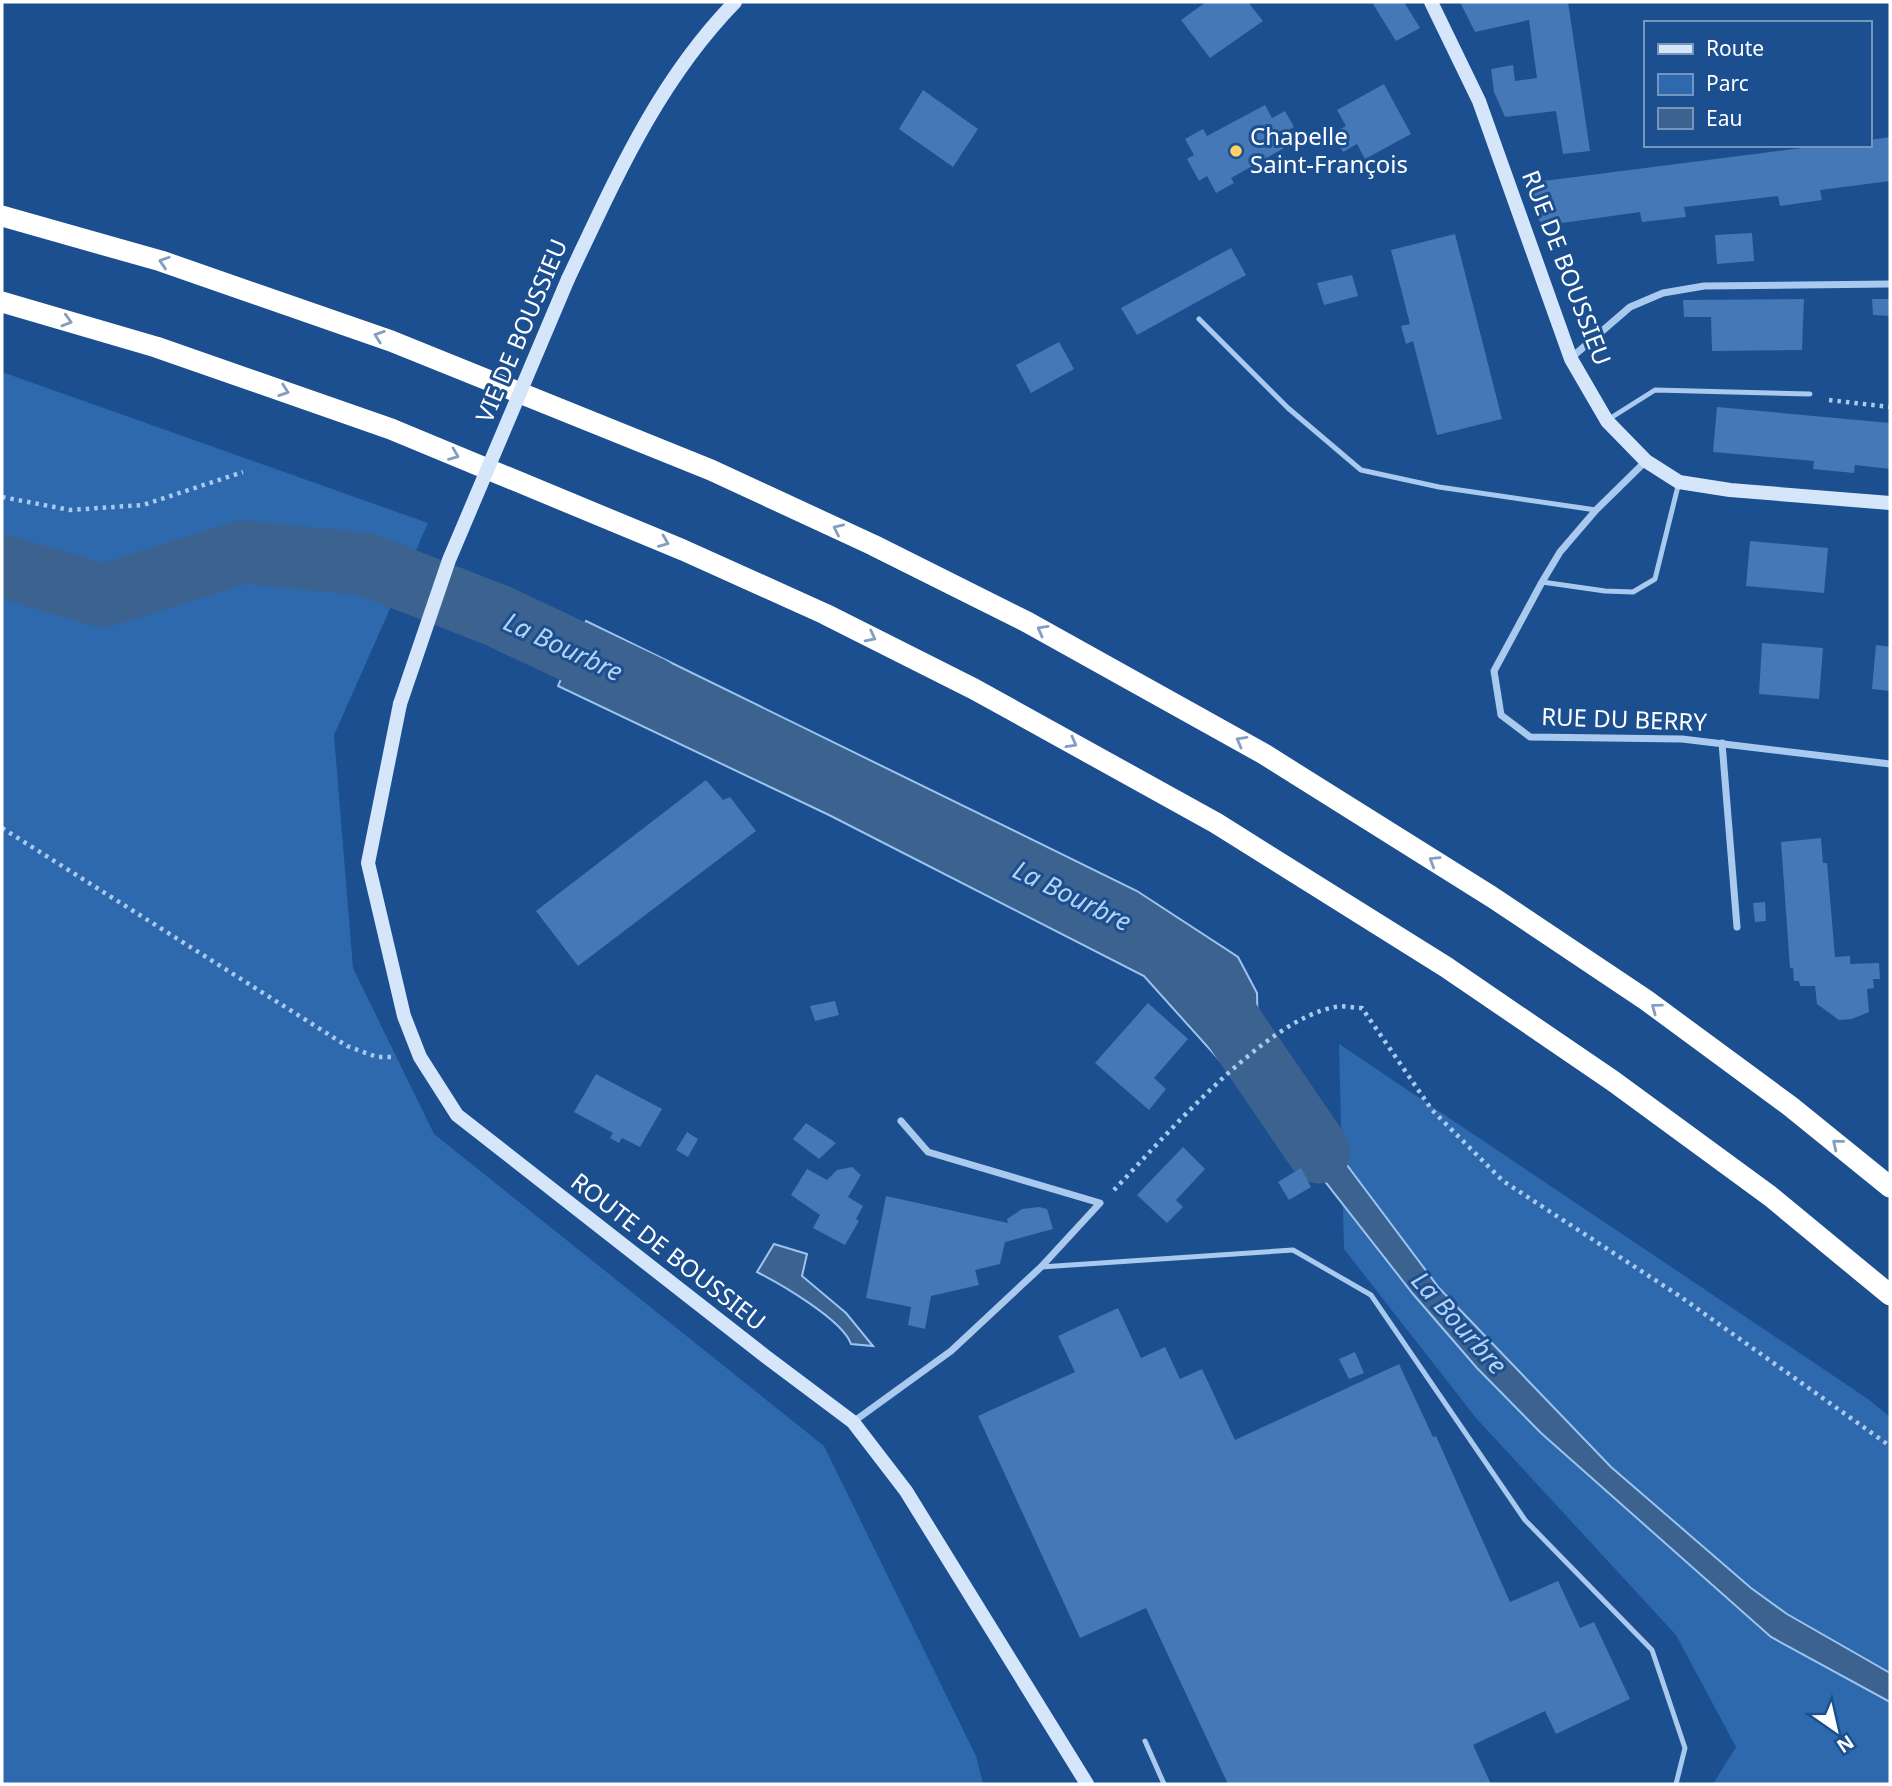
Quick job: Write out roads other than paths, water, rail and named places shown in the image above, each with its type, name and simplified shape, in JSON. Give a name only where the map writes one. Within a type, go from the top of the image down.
[{"type":"highway","points":[[2,216],[161,261],[391,341],[711,470],[873,545],[1027,622],[1264,754],[1492,897],[1646,1000],[1790,1106],[1890,1187]]},
{"type":"highway","points":[[2,302],[156,347],[391,429],[683,550],[825,614],[975,688],[1216,823],[1446,967],[1613,1080],[1770,1196],[1890,1295]]},
{"type":"street","name":"VIE DE BOUSSIEU","points":[[400,704],[449,560],[568,279],[649,113],[687,57],[735,2]]},
{"type":"street","name":"RUE DE BOUSSIEU","points":[[1431,2],[1479,101],[1571,359],[1607,421],[1646,461],[1679,482],[1730,490],[1890,503]]},
{"type":"street","points":[[1571,359],[1630,307],[1663,293],[1704,286],[1890,284]]},
{"type":"street","name":"RUE DU BERRY","points":[[1646,461],[1596,510],[1559,552],[1494,671],[1502,715],[1530,737],[1682,739],[1890,764]]},
{"type":"street","name":"ROUTE DE BOUSSIEU","points":[[400,704],[368,863],[404,1016],[420,1057],[457,1115],[853,1422],[906,1491],[1087,1784]]},
{"type":"street","points":[[1722,743],[1737,927]]},
{"type":"street","points":[[853,1422],[951,1351],[1041,1267],[1101,1203],[928,1152],[901,1121]]},
{"type":"lane","points":[[1199,319],[1288,408],[1361,470],[1439,486],[1596,510]]},
{"type":"lane","points":[[1607,421],[1656,390],[1810,394]]},
{"type":"lane","points":[[1542,582],[1633,592],[1655,579],[1679,482]]},
{"type":"lane","points":[[1041,1267],[1293,1250],[1371,1295],[1525,1520],[1653,1650],[1685,1748],[1676,1784]]},
{"type":"lane","points":[[1145,1741],[1164,1784]]},
{"type":"water","points":[[586,621],[1137,891],[1238,957],[1257,993],[1258,1039],[1223,1064],[1144,976],[829,815],[558,686]]},
{"type":"water","points":[[1270,1058],[1439,1288],[1611,1467],[1751,1588],[1787,1614],[1890,1673],[1890,1702],[1771,1637],[1541,1433],[1477,1368],[1413,1294],[1244,1078],[1268,1081]]},
{"type":"water","points":[[774,1244],[807,1254],[802,1276],[846,1313],[873,1346],[851,1344],[846,1334],[824,1314],[757,1272]]},
{"type":"waterway","name":"La Bourbre","points":[[2,566],[103,596],[243,552],[365,564],[498,616],[651,688]]},
{"type":"waterway","name":"La Bourbre","points":[[1198,975],[1319,1152]]},
{"type":"place","name":"Chapelle Saint-François","points":[[1236,151]]}]
